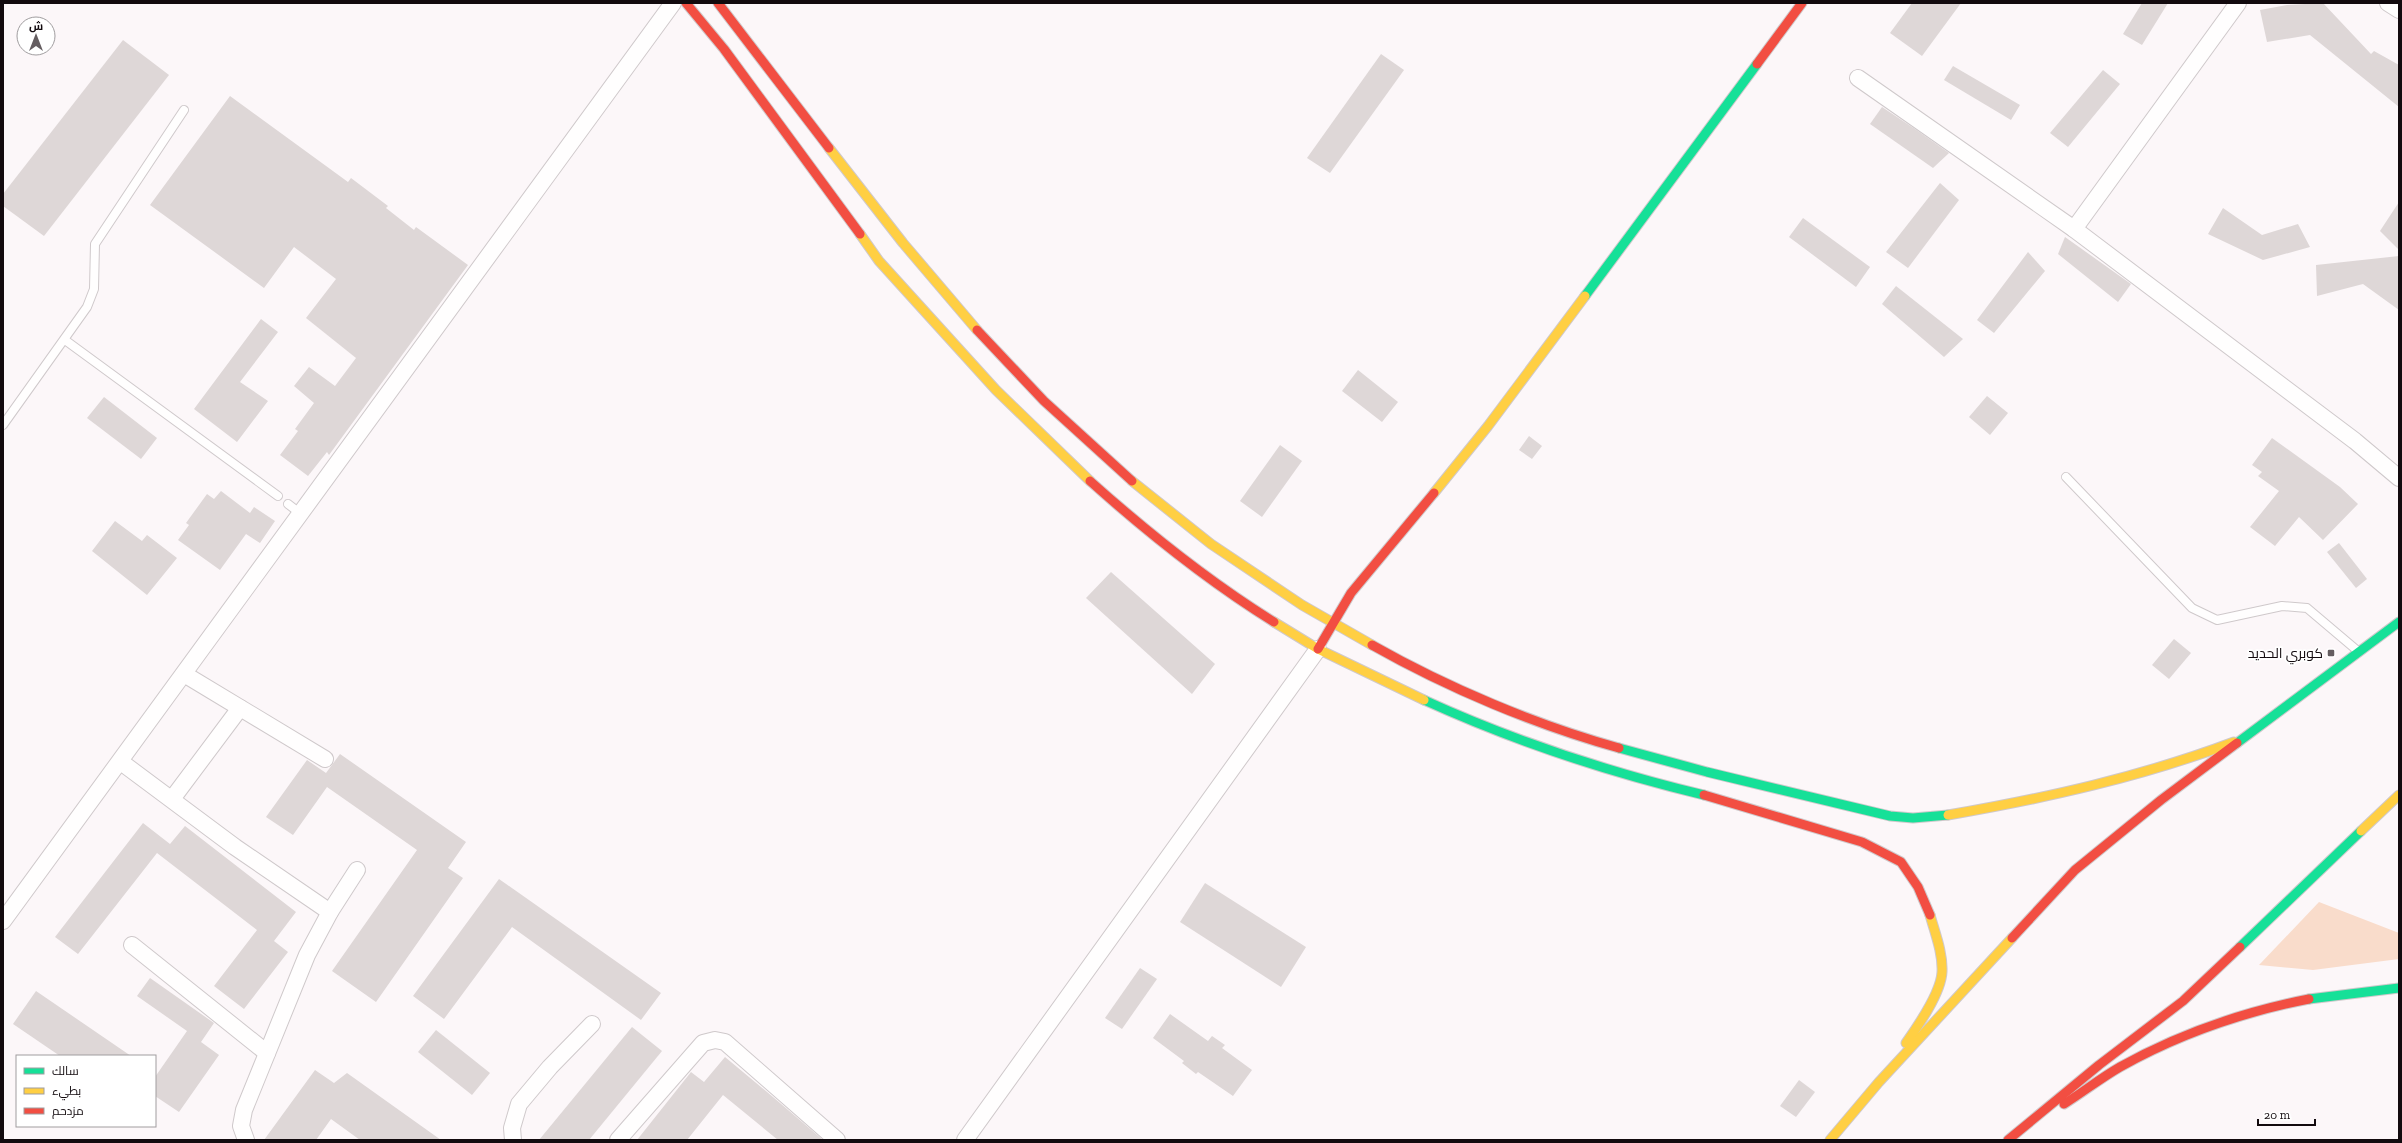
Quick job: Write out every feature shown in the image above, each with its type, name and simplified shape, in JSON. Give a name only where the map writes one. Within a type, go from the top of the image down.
[{"type":"main road","points":[[686,3],[724,49],[879,261],[996,390],[1068,461],[1185,560],[1245,604],[1318,649],[1398,689],[1488,729],[1633,778],[1738,804],[1862,842],[1901,862],[1918,887],[1930,914],[1938,943],[1942,973],[1929,1010],[1879,1082]]},
{"type":"main road","points":[[718,3],[894,231],[969,321],[1019,375],[1080,434],[1186,525],[1263,582],[1333,624],[1425,675],[1538,723],[1643,758],[1906,818],[2009,805],[2068,793],[2158,769],[2248,736]]},
{"type":"main road","points":[[1318,649],[1351,593],[1426,504],[1488,426],[1802,3]]},
{"type":"main road","points":[[1830,1140],[1879,1082],[2075,870],[2161,800],[2399,622]]},
{"type":"main road","points":[[2009,1140],[2099,1064],[2183,1001],[2399,795]]},
{"type":"main road","points":[[2009,1140],[2119,1068],[2179,1038],[2242,1016],[2335,994],[2399,988]]},
{"type":"street","points":[[3,921],[121,762],[673,3]]},
{"type":"street","points":[[2074,229],[2238,3]]},
{"type":"street","points":[[2388,3],[2399,10]]},
{"type":"street","points":[[1858,78],[2074,229],[2356,441],[2399,478]]},
{"type":"street","points":[[965,1140],[1318,649]]},
{"type":"street","points":[[184,674],[325,759]]},
{"type":"street","points":[[172,799],[240,708]]},
{"type":"street","points":[[121,762],[235,847],[330,912]]},
{"type":"street","points":[[246,1140],[241,1126],[244,1110],[307,955],[330,912],[357,870]]},
{"type":"street","points":[[132,945],[267,1053]]},
{"type":"street","points":[[513,1140],[512,1128],[519,1104],[550,1067],[592,1024]]},
{"type":"street","points":[[618,1140],[704,1043],[715,1040],[725,1042],[837,1140]]},
{"type":"lane","points":[[3,425],[65,340],[87,307],[94,289],[95,244],[184,110]]},
{"type":"lane","points":[[65,340],[278,496]]},
{"type":"lane","points":[[2066,477],[2192,608],[2217,620],[2282,606],[2307,608],[2360,652]]},
{"type":"lane","points":[[288,504],[301,514]]},
{"type":"shaded area","points":[[2319,902],[2399,933],[2399,959],[2313,970],[2259,965]]},
{"type":"building","points":[[1912,3],[1961,3],[1922,56],[1890,33]]},
{"type":"building","points":[[2142,3],[2168,3],[2142,45],[2123,34]]},
{"type":"building","points":[[2323,3],[2371,54],[2374,51],[2399,65],[2399,107],[2310,35],[2267,42],[2260,10],[2287,5]]},
{"type":"building","points":[[123,40],[169,75],[44,236],[3,206],[3,194]]},
{"type":"building","points":[[1381,54],[1404,70],[1330,173],[1307,158]]},
{"type":"building","points":[[1953,66],[2020,105],[2011,120],[1944,80]]},
{"type":"building","points":[[2103,70],[2120,84],[2068,147],[2050,133]]},
{"type":"building","points":[[230,96],[348,182],[351,178],[388,206],[386,208],[414,230],[416,227],[468,265],[329,455],[327,452],[308,476],[280,455],[298,431],[295,429],[314,403],[294,386],[309,367],[335,386],[356,358],[306,318],[336,279],[294,247],[264,288],[150,205]]},
{"type":"building","points":[[1882,107],[1949,153],[1933,168],[1870,124]]},
{"type":"building","points":[[1940,183],[1959,200],[1908,268],[1886,252]]},
{"type":"building","points":[[2399,202],[2399,250],[2380,231]]},
{"type":"building","points":[[2223,208],[2262,235],[2298,224],[2310,247],[2263,260],[2208,234]]},
{"type":"building","points":[[1803,218],[1870,267],[1856,287],[1789,237]]},
{"type":"building","points":[[2065,237],[2131,284],[2118,302],[2058,254]]},
{"type":"building","points":[[2028,252],[2045,271],[1994,333],[1977,320]]},
{"type":"building","points":[[2399,256],[2399,310],[2363,284],[2317,296],[2316,265]]},
{"type":"building","points":[[1896,286],[1963,339],[1944,357],[1882,304]]},
{"type":"building","points":[[261,319],[278,332],[240,382],[268,401],[237,442],[194,409]]},
{"type":"building","points":[[1358,370],[1398,402],[1382,422],[1342,391]]},
{"type":"building","points":[[1987,396],[2008,413],[1990,435],[1969,417]]},
{"type":"building","points":[[104,397],[157,438],[141,459],[87,418]]},
{"type":"building","points":[[1529,436],[1542,446],[1532,459],[1519,450]]},
{"type":"building","points":[[2272,438],[2340,487],[2358,504],[2323,540],[2299,517],[2275,546],[2250,527],[2279,491],[2258,476],[2262,472],[2252,465]]},
{"type":"building","points":[[1280,445],[1302,461],[1262,517],[1240,501]]},
{"type":"building","points":[[221,491],[250,513],[254,507],[275,521],[260,543],[246,534],[220,570],[178,540],[189,525],[186,523],[207,494],[214,499]]},
{"type":"building","points":[[115,521],[142,541],[147,535],[177,558],[147,595],[92,551]]},
{"type":"building","points":[[2339,543],[2367,579],[2356,588],[2327,552]]},
{"type":"building","points":[[1111,572],[1215,664],[1192,694],[1086,598]]},
{"type":"building","points":[[2174,639],[2191,653],[2169,679],[2152,665]]},
{"type":"building","points":[[340,754],[466,842],[448,868],[463,878],[376,1002],[332,971],[417,850],[327,787],[293,835],[266,817],[307,760],[326,773]]},
{"type":"building","points":[[143,823],[170,844],[185,826],[296,912],[274,941],[288,952],[244,1009],[214,986],[257,930],[157,853],[78,954],[55,937]]},
{"type":"building","points":[[499,879],[661,993],[641,1020],[512,927],[444,1019],[413,996]]},
{"type":"building","points":[[1205,883],[1306,947],[1281,987],[1180,922]]},
{"type":"building","points":[[1140,968],[1157,979],[1122,1029],[1105,1018]]},
{"type":"building","points":[[150,978],[214,1023],[201,1042],[219,1055],[179,1112],[156,1097],[156,1076],[187,1031],[137,996]]},
{"type":"building","points":[[36,991],[130,1055],[59,1055],[13,1024]]},
{"type":"building","points":[[1170,1014],[1208,1041],[1212,1036],[1225,1045],[1222,1048],[1252,1070],[1233,1096],[1198,1072],[1196,1074],[1182,1063],[1184,1061],[1153,1038]]},
{"type":"building","points":[[632,1027],[662,1051],[589,1140],[539,1140]]},
{"type":"building","points":[[436,1030],[490,1073],[472,1095],[418,1052]]},
{"type":"building","points":[[725,1057],[823,1140],[778,1140],[723,1095],[687,1140],[637,1140],[691,1072],[704,1082]]},
{"type":"building","points":[[315,1070],[334,1083],[347,1073],[441,1140],[360,1140],[331,1119],[316,1140],[264,1140]]},
{"type":"building","points":[[1799,1080],[1815,1092],[1796,1117],[1780,1106]]},
{"type":"traffic: fast","points":[[1585,296],[1757,64]]},
{"type":"traffic: fast","points":[[2237,743],[2399,622]]},
{"type":"traffic: fast","points":[[1424,700],[1492,729],[1597,766],[1704,795]]},
{"type":"traffic: fast","points":[[1619,748],[1707,772],[1890,816],[1913,818],[1948,815]]},
{"type":"traffic: fast","points":[[2240,947],[2361,831]]},
{"type":"traffic: fast","points":[[2309,999],[2399,988]]},
{"type":"traffic: slow","points":[[829,148],[903,243],[977,330]]},
{"type":"traffic: slow","points":[[860,234],[879,261],[996,390],[1090,481]]},
{"type":"traffic: slow","points":[[1434,493],[1488,426],[1585,296]]},
{"type":"traffic: slow","points":[[1132,481],[1211,544],[1302,605],[1372,645]]},
{"type":"traffic: slow","points":[[1274,622],[1318,649],[1424,700]]},
{"type":"traffic: slow","points":[[1948,815],[2057,794],[2093,785],[2164,766],[2234,742]]},
{"type":"traffic: slow","points":[[2361,831],[2399,795]]},
{"type":"traffic: slow","points":[[1906,1043],[1928,1009],[1938,990],[1941,980],[1941,958],[1930,915]]},
{"type":"traffic: slow","points":[[1830,1140],[1879,1082],[2012,938]]},
{"type":"traffic: jam","points":[[686,3],[724,49],[860,234]]},
{"type":"traffic: jam","points":[[718,3],[829,148]]},
{"type":"traffic: jam","points":[[1757,64],[1802,3]]},
{"type":"traffic: jam","points":[[977,330],[1044,401],[1132,481]]},
{"type":"traffic: jam","points":[[1090,481],[1134,519],[1202,573],[1274,622]]},
{"type":"traffic: jam","points":[[1318,649],[1351,593],[1434,493]]},
{"type":"traffic: jam","points":[[1372,645],[1431,676],[1524,717],[1619,748]]},
{"type":"traffic: jam","points":[[2012,938],[2075,870],[2161,800],[2237,743]]},
{"type":"traffic: jam","points":[[1704,795],[1862,842],[1901,862],[1918,887],[1930,915]]},
{"type":"traffic: jam","points":[[2008,1140],[2099,1065],[2183,1001],[2240,947]]},
{"type":"traffic: jam","points":[[2064,1104],[2120,1067],[2188,1034],[2260,1010],[2309,999]]},
{"type":"place","name":"كوبري الحديد","points":[[2331,653]]}]
